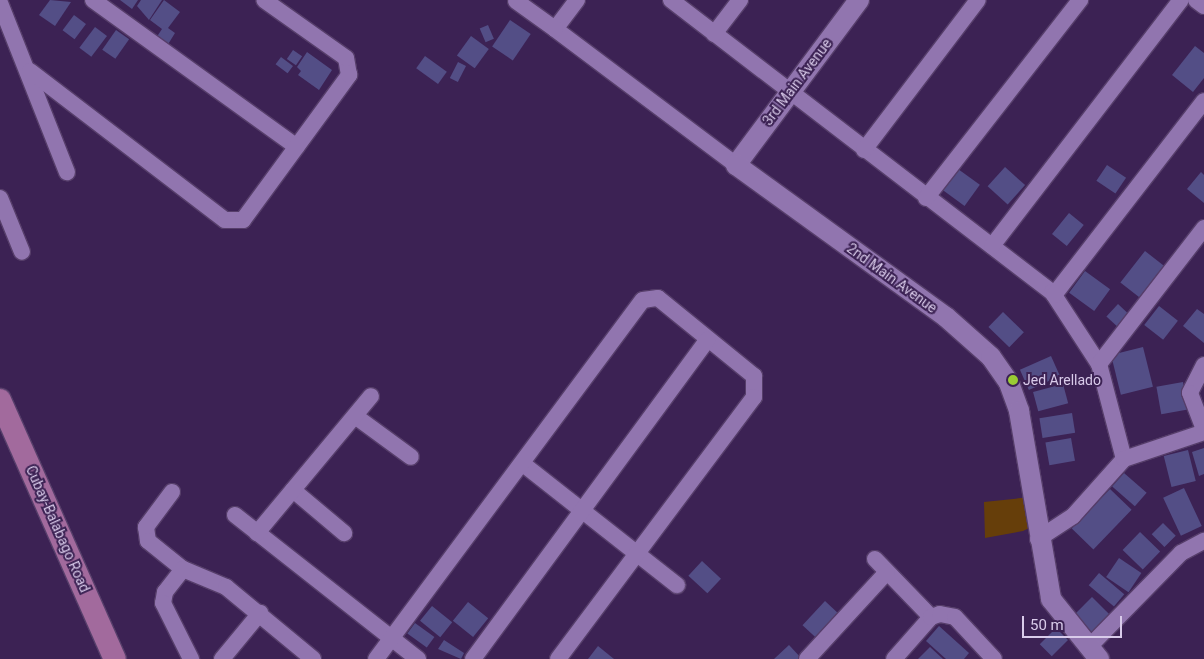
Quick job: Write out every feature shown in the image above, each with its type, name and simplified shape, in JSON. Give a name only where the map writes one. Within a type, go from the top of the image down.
[{"type":"main road","name":"Cubay-Balabago Road","points":[[0,400],[115,659]]},
{"type":"street","points":[[93,0],[297,147]]},
{"type":"street","points":[[555,29],[576,0]]},
{"type":"street","points":[[671,0],[1054,295],[1099,364],[1124,459]]},
{"type":"street","points":[[714,34],[740,0]]},
{"type":"street","name":"3rd Main Avenue","points":[[736,165],[858,0]]},
{"type":"street","points":[[864,150],[978,0]]},
{"type":"street","points":[[926,198],[1080,0]]},
{"type":"street","points":[[992,246],[1181,0]]},
{"type":"street","points":[[1196,0],[1204,6]]},
{"type":"street","name":"2nd Main Avenue","points":[[516,1],[736,165],[946,317],[991,357],[1009,383],[1019,410],[1038,538],[1050,599],[1093,654]]},
{"type":"street","points":[[30,71],[226,220],[248,217],[349,75],[350,65],[346,58],[270,2]]},
{"type":"street","points":[[0,3],[30,71],[67,172]]},
{"type":"street","points":[[1054,295],[1204,101]]},
{"type":"street","points":[[0,198],[22,252]]},
{"type":"street","points":[[1099,364],[1204,228]]},
{"type":"street","points":[[376,659],[523,464],[643,300],[658,298],[707,340],[754,376],[754,397],[636,552],[558,659]]},
{"type":"street","points":[[473,659],[707,340]]},
{"type":"street","points":[[1038,538],[1073,516],[1124,459],[1204,431],[1190,394],[1204,365]]},
{"type":"street","points":[[257,533],[371,396]]},
{"type":"street","points":[[355,416],[411,457]]},
{"type":"street","points":[[523,464],[677,585]]},
{"type":"street","points":[[293,490],[344,532]]},
{"type":"street","points":[[172,492],[145,534],[183,569],[226,586],[260,613],[305,657]]},
{"type":"street","points":[[235,515],[418,659]]},
{"type":"street","points":[[1093,654],[1181,553],[1204,541]]},
{"type":"street","points":[[875,559],[931,617],[955,617],[994,659]]},
{"type":"street","points":[[183,569],[165,592],[163,603],[191,659]]},
{"type":"street","points":[[807,659],[887,572]]},
{"type":"street","points":[[222,659],[260,613]]},
{"type":"street","points":[[894,659],[931,617]]},
{"type":"shaded area","points":[[1031,497],[1035,525],[1023,531],[985,538],[984,502]]},
{"type":"building","points":[[50,0],[71,2],[55,26],[39,15]]},
{"type":"building","points":[[120,0],[138,0],[132,9]]},
{"type":"building","points":[[141,0],[162,0],[149,20],[137,6]]},
{"type":"building","points":[[164,0],[180,12],[168,28],[175,33],[167,46],[156,38],[162,29],[150,20]]},
{"type":"building","points":[[74,15],[86,24],[75,39],[63,30]]},
{"type":"building","points":[[510,20],[531,34],[513,61],[492,47]]},
{"type":"building","points":[[488,25],[494,39],[486,42],[480,29]]},
{"type":"building","points":[[95,27],[107,36],[91,57],[79,48]]},
{"type":"building","points":[[116,30],[129,39],[115,59],[102,50]]},
{"type":"building","points":[[471,36],[489,49],[475,68],[457,55]]},
{"type":"building","points":[[1195,46],[1204,53],[1204,78],[1193,92],[1172,75]]},
{"type":"building","points":[[293,50],[302,56],[296,65],[287,59]]},
{"type":"building","points":[[307,52],[332,70],[319,90],[298,75],[301,71],[297,67]]},
{"type":"building","points":[[425,56],[447,72],[438,84],[416,68]]},
{"type":"building","points":[[281,57],[293,66],[288,73],[276,64]]},
{"type":"building","points":[[458,62],[466,66],[458,82],[450,78]]},
{"type":"building","points":[[1107,165],[1126,178],[1115,194],[1096,181]]},
{"type":"building","points":[[1005,167],[1025,185],[1008,204],[988,186]]},
{"type":"building","points":[[958,169],[980,185],[965,206],[943,190]]},
{"type":"building","points":[[1201,172],[1204,175],[1204,203],[1187,189]]},
{"type":"building","points":[[1069,213],[1084,225],[1067,246],[1052,234]]},
{"type":"building","points":[[1145,251],[1164,266],[1139,297],[1120,283]]},
{"type":"building","points":[[1085,271],[1110,289],[1094,311],[1069,293]]},
{"type":"building","points":[[1118,304],[1130,315],[1118,327],[1106,316]]},
{"type":"building","points":[[1159,306],[1178,321],[1163,340],[1144,325]]},
{"type":"building","points":[[1197,309],[1204,314],[1204,343],[1183,326]]},
{"type":"building","points":[[1003,312],[1024,332],[1009,347],[988,327]]},
{"type":"building","points":[[1143,347],[1153,387],[1121,395],[1111,355]]},
{"type":"building","points":[[1051,356],[1060,376],[1029,390],[1020,370]]},
{"type":"building","points":[[1183,382],[1188,410],[1161,414],[1156,387]]},
{"type":"building","points":[[1063,384],[1068,403],[1038,411],[1033,392]]},
{"type":"building","points":[[1072,413],[1075,433],[1043,438],[1039,418]]},
{"type":"building","points":[[1071,438],[1075,461],[1049,465],[1045,443]]},
{"type":"building","points":[[1204,448],[1204,474],[1199,476],[1192,452]]},
{"type":"building","points":[[1188,450],[1196,481],[1171,487],[1164,456]]},
{"type":"building","points":[[1124,473],[1147,493],[1135,506],[1112,487]]},
{"type":"building","points":[[1184,488],[1202,526],[1181,536],[1163,498]]},
{"type":"building","points":[[1110,489],[1132,510],[1093,549],[1072,529]]},
{"type":"building","points":[[1163,523],[1176,536],[1164,547],[1152,534]]},
{"type":"building","points":[[1140,532],[1160,551],[1143,569],[1123,550]]},
{"type":"building","points":[[1119,558],[1141,573],[1129,592],[1106,577]]},
{"type":"building","points":[[702,561],[721,579],[707,593],[688,576]]},
{"type":"building","points":[[1099,573],[1124,594],[1114,606],[1089,585]]},
{"type":"building","points":[[1092,597],[1112,617],[1094,634],[1074,615]]},
{"type":"building","points":[[825,601],[842,617],[819,641],[802,625]]},
{"type":"building","points":[[468,602],[488,618],[473,637],[453,621]]},
{"type":"building","points":[[432,606],[452,622],[440,637],[420,621]]},
{"type":"building","points":[[415,623],[434,637],[427,648],[407,634]]},
{"type":"building","points":[[939,626],[969,653],[964,659],[946,659],[926,641]]},
{"type":"building","points":[[1056,628],[1068,640],[1052,656],[1040,644]]},
{"type":"building","points":[[444,640],[464,653],[461,659],[438,649]]},
{"type":"building","points":[[789,645],[802,659],[774,659]]},
{"type":"building","points":[[598,646],[614,659],[588,659]]},
{"type":"building","points":[[930,647],[943,659],[918,659]]},
{"type":"place","name":"Jed Arellado","points":[[1013,380]]}]
